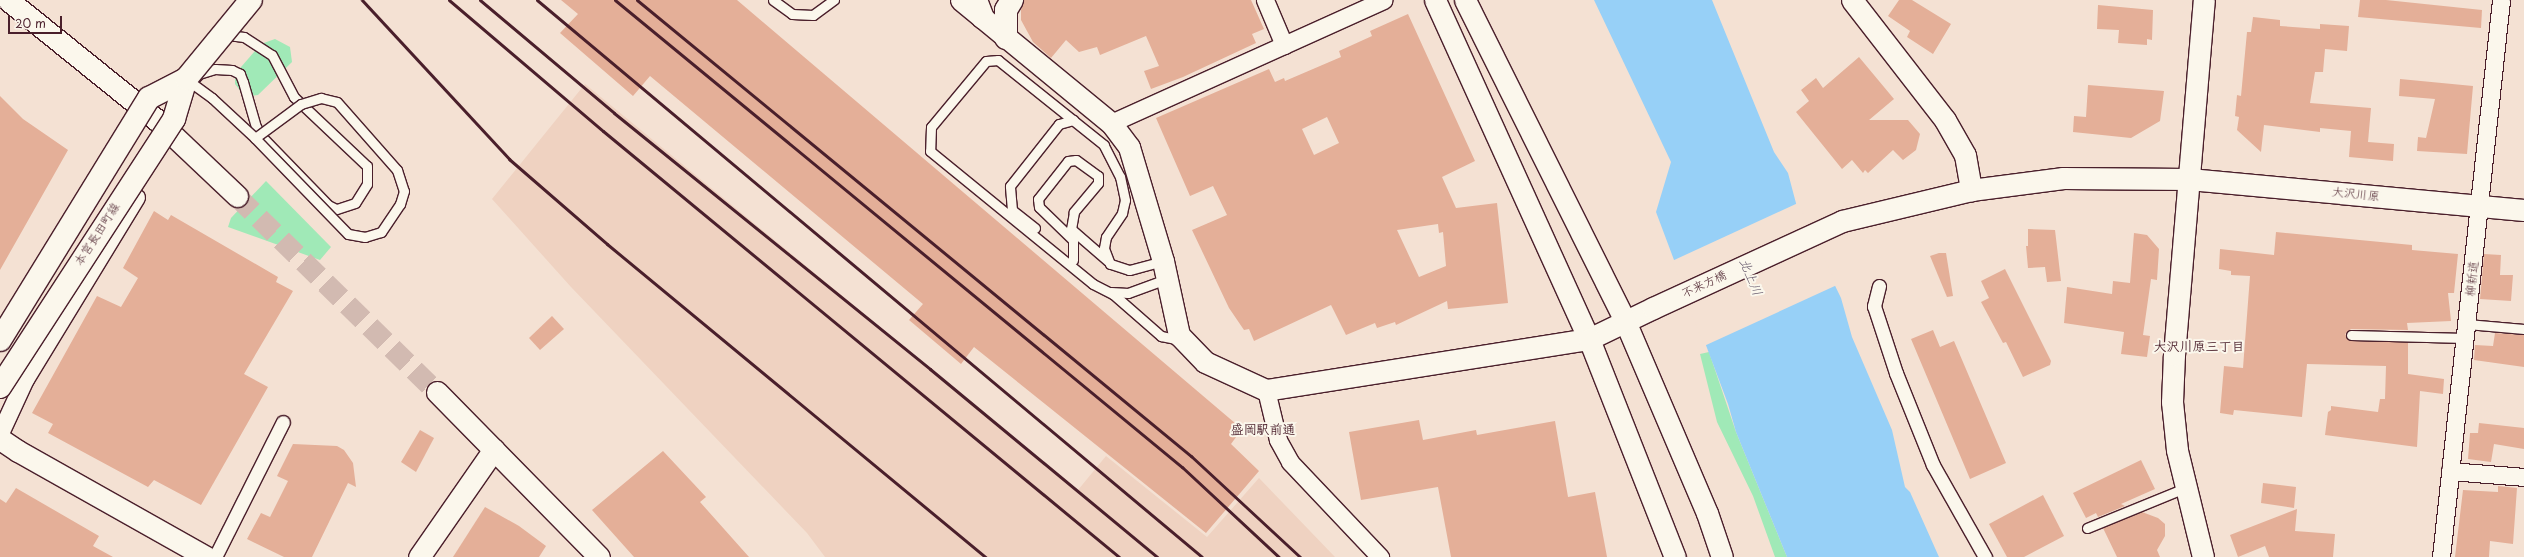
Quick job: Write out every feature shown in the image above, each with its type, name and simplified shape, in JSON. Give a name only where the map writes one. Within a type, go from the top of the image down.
[{"type":"main road","name":"本宮長田町線","points":[[0,340],[150,98],[186,79],[251,0]]},
{"type":"main road","points":[[1006,38],[1006,10],[1012,0]]},
{"type":"main road","name":"本宮長田町線","points":[[0,387],[174,119],[186,79]]},
{"type":"street","points":[[8,0],[156,120],[237,196]]},
{"type":"street","points":[[961,0],[979,9],[1006,38],[1111,123],[1129,147],[1164,270],[1179,335],[1205,362],[1266,390],[1278,440],[1290,462],[1380,557]]},
{"type":"street","points":[[1264,0],[1284,45]]},
{"type":"street","points":[[1111,123],[1383,0]]},
{"type":"street","points":[[1435,0],[1590,340],[1675,557]]},
{"type":"street","points":[[1465,0],[1625,321],[1707,513],[1722,557]]},
{"type":"street","points":[[1852,0],[1945,120],[1965,155],[1972,190]]},
{"type":"street","points":[[2203,557],[2177,450],[2172,402],[2204,0]]},
{"type":"street","name":"柳新道","points":[[2441,557],[2501,0]]},
{"type":"street","points":[[0,331],[32,274],[119,138],[156,120],[171,103]]},
{"type":"street","points":[[0,432],[25,379],[154,166],[156,120]]},
{"type":"street","name":"大沢川原","points":[[1972,190],[2063,178],[2189,179],[2524,210]]},
{"type":"street","name":"不来方橋","points":[[1266,390],[1590,340],[1625,321],[1842,221],[1972,190]]},
{"type":"street","points":[[1879,286],[1874,306],[1896,373],[1933,465],[1985,557]]},
{"type":"street","points":[[437,392],[598,557]]},
{"type":"street","points":[[215,557],[283,422]]},
{"type":"street","points":[[0,439],[18,452],[206,557]]},
{"type":"street","points":[[419,557],[494,449]]},
{"type":"street","points":[[2450,471],[2524,477]]},
{"type":"lane","points":[[773,0],[792,14],[813,15],[834,0]]},
{"type":"lane","points":[[220,34],[244,37],[272,55],[294,97],[367,166],[367,184],[362,195],[355,203],[336,208],[328,205],[263,138],[256,127],[240,74],[232,70],[211,70],[199,74],[171,103],[180,78],[209,42],[220,34]]},
{"type":"lane","points":[[1110,264],[1104,248],[1106,237],[1122,213],[1125,200],[1120,177],[1104,145],[998,60],[986,61],[931,127],[930,151],[1093,284],[1113,294],[1128,293],[1164,270]]},
{"type":"lane","points":[[186,79],[212,98],[255,138],[348,234],[365,237],[381,232],[400,204],[404,191],[397,170],[338,102],[321,98],[301,104],[255,138]]},
{"type":"lane","points":[[1073,120],[1060,124],[1010,186],[1012,210],[1073,260],[1161,336],[1185,341]]},
{"type":"lane","points":[[1073,260],[1073,240],[1039,207],[1038,199],[1068,161],[1076,160],[1098,176],[1098,183],[1074,212],[1071,229],[1110,264],[1129,270],[1164,270]]},
{"type":"lane","points":[[2351,334],[2524,329]]},
{"type":"lane","points":[[2087,528],[2185,488]]},
{"type":"shaded area","points":[[585,84],[1078,490],[1106,456],[1207,537],[1259,478],[1335,557],[825,557],[807,533],[571,287],[492,199]]},
{"type":"green space","points":[[275,39],[290,47],[292,62],[258,95],[245,97],[235,84],[235,74],[261,44]]},
{"type":"green space","points":[[266,181],[331,247],[320,260],[228,227],[231,218]]},
{"type":"green space","points":[[1709,352],[1736,432],[1787,557],[1775,557],[1753,496],[1717,422],[1700,354]]},
{"type":"water","name":"北上川","points":[[1594,0],[1712,0],[1774,152],[1788,173],[1797,207],[1841,298],[1852,337],[1892,430],[1905,487],[1910,492],[1939,557],[1787,557],[1736,432],[1728,404],[1656,212],[1671,162]]},
{"type":"pier","points":[[1798,203],[1837,285],[1704,346],[1672,261]]},
{"type":"building","points":[[561,0],[737,0],[1242,429],[1231,444],[1259,471],[1206,533],[974,347],[961,364],[909,320],[923,304],[650,76],[633,96],[560,33],[578,14]]},
{"type":"building","points":[[1024,0],[1251,0],[1264,29],[1252,34],[1256,43],[1183,77],[1151,89],[1144,71],[1159,66],[1146,36],[1100,55],[1097,47],[1079,52],[1066,40],[1051,58],[1033,42],[1021,20],[1021,10]]},
{"type":"building","points":[[1899,0],[1912,0],[1951,24],[1933,54],[1907,37],[1910,31],[1888,16]]},
{"type":"building","points":[[2360,0],[2386,0],[2482,10],[2481,28],[2358,17]]},
{"type":"building","points":[[2098,5],[2153,10],[2152,40],[2147,39],[2147,45],[2118,43],[2119,30],[2097,29]]},
{"type":"building","points":[[1408,14],[1475,161],[1442,177],[1456,208],[1497,203],[1508,303],[1448,309],[1447,301],[1396,325],[1395,322],[1377,328],[1375,323],[1346,335],[1331,305],[1254,341],[1249,329],[1244,330],[1229,308],[1192,230],[1227,215],[1213,186],[1190,196],[1156,118],[1269,69],[1275,82],[1284,78],[1285,81],[1341,57],[1339,51],[1372,36],[1370,31]],"holes":[[[1327,117],[1339,143],[1314,155],[1302,129]],[[1438,224],[1439,233],[1443,232],[1446,266],[1419,277],[1397,230]]]},
{"type":"building","points":[[2253,17],[2280,20],[2280,26],[2320,29],[2320,24],[2349,26],[2347,51],[2325,49],[2323,72],[2315,72],[2310,103],[2371,108],[2368,142],[2394,144],[2393,161],[2349,157],[2351,131],[2320,128],[2320,132],[2264,125],[2261,152],[2237,130],[2239,117],[2235,116],[2237,95],[2241,96],[2247,32],[2251,32]]},
{"type":"building","points":[[1859,57],[1894,99],[1869,120],[1908,120],[1920,134],[1916,150],[1903,160],[1893,150],[1868,173],[1865,170],[1863,173],[1852,160],[1842,169],[1796,112],[1809,101],[1801,90],[1816,78],[1823,88]]},
{"type":"building","points":[[2400,79],[2473,86],[2467,154],[2417,151],[2418,137],[2426,138],[2435,99],[2399,96]]},
{"type":"building","points":[[2088,85],[2164,91],[2160,121],[2131,138],[2073,132],[2074,116],[2086,117]]},
{"type":"building","points":[[0,96],[23,119],[68,150],[0,270]]},
{"type":"building","points":[[154,211],[168,220],[171,215],[278,277],[276,282],[293,291],[244,374],[268,387],[201,505],[154,480],[148,487],[48,433],[53,424],[32,413],[97,296],[121,307],[138,278],[123,268]]},
{"type":"building","points":[[2028,229],[2055,230],[2061,281],[2047,282],[2045,267],[2028,268],[2026,246],[2028,246]]},
{"type":"building","points":[[2276,232],[2412,245],[2412,250],[2458,254],[2454,293],[2448,293],[2451,321],[2407,323],[2408,330],[2351,329],[2345,334],[2351,341],[2408,342],[2408,374],[2444,379],[2443,394],[2420,391],[2417,447],[2325,435],[2328,412],[2331,410],[2331,406],[2378,412],[2380,399],[2385,399],[2386,366],[2307,364],[2302,417],[2234,410],[2233,415],[2220,413],[2224,366],[2243,368],[2250,276],[2231,275],[2231,271],[2219,269],[2220,249],[2274,255]]},
{"type":"building","points":[[2134,233],[2147,235],[2159,249],[2157,280],[2151,279],[2143,335],[2150,336],[2147,357],[2121,354],[2124,332],[2064,323],[2067,287],[2112,294],[2113,281],[2130,283]]},
{"type":"building","points":[[1939,253],[1946,253],[1953,296],[1947,297],[1930,256]]},
{"type":"building","points":[[2484,254],[2501,255],[2500,275],[2513,275],[2511,301],[2480,299]]},
{"type":"building","points":[[2005,269],[2051,361],[2050,365],[2023,377],[2006,342],[2003,343],[1981,302],[1989,298],[1981,281]]},
{"type":"building","points":[[552,316],[564,329],[540,350],[529,338]]},
{"type":"building","points":[[1933,330],[1940,347],[1954,341],[2006,463],[1970,479],[1911,339]]},
{"type":"building","points":[[2495,333],[2524,335],[2524,367],[2474,360],[2475,345],[2493,346]]},
{"type":"building","points":[[1419,420],[1423,440],[1476,430],[1477,435],[1555,421],[1568,497],[1595,492],[1607,557],[1451,557],[1438,487],[1361,500],[1349,432]]},
{"type":"building","points":[[2479,423],[2524,428],[2524,449],[2494,444],[2491,462],[2468,459],[2470,433],[2478,433]]},
{"type":"building","points":[[420,430],[434,438],[416,472],[401,462]]},
{"type":"building","points":[[293,444],[337,446],[344,450],[353,463],[356,487],[348,483],[312,557],[284,557],[247,539],[261,513],[270,517],[288,481],[277,476]]},
{"type":"building","points":[[663,451],[706,497],[700,502],[749,557],[634,557],[592,510]]},
{"type":"building","points":[[2141,460],[2155,489],[2121,504],[2125,506],[2098,517],[2096,513],[2086,518],[2073,493]]},
{"type":"building","points":[[2263,483],[2296,487],[2294,508],[2261,503]]},
{"type":"building","points":[[2498,486],[2517,488],[2513,544],[2490,541],[2489,557],[2455,557],[2463,490],[2498,492]]},
{"type":"building","points":[[16,488],[99,536],[93,546],[113,557],[0,557],[0,499],[6,503]]},
{"type":"building","points":[[2043,495],[2064,536],[2024,557],[2007,557],[1989,524]]},
{"type":"building","points":[[485,507],[519,526],[546,546],[539,557],[453,557]]},
{"type":"building","points":[[2297,509],[2295,531],[2335,534],[2333,557],[2269,557],[2265,546],[2238,557],[2230,535]]},
{"type":"building","points":[[2142,512],[2158,518],[2165,524],[2165,536],[2157,550],[2160,557],[2117,557],[2103,528]]},
{"type":"tunnel","points":[[237,196],[437,392]]},
{"type":"railway","points":[[362,0],[509,159],[607,244],[986,557]]},
{"type":"railway","points":[[449,0],[603,131],[1119,557]]},
{"type":"railway","points":[[480,0],[614,113],[930,369],[1157,557]]},
{"type":"railway","points":[[537,0],[1202,557]]},
{"type":"railway","points":[[615,0],[1182,467],[1279,557]]},
{"type":"railway","points":[[637,0],[1191,456],[1300,557]]},
{"type":"district","name":"大沢川原三丁目","points":[[2199,346]]},
{"type":"district","name":"盛岡駅前通","points":[[1263,429]]}]
